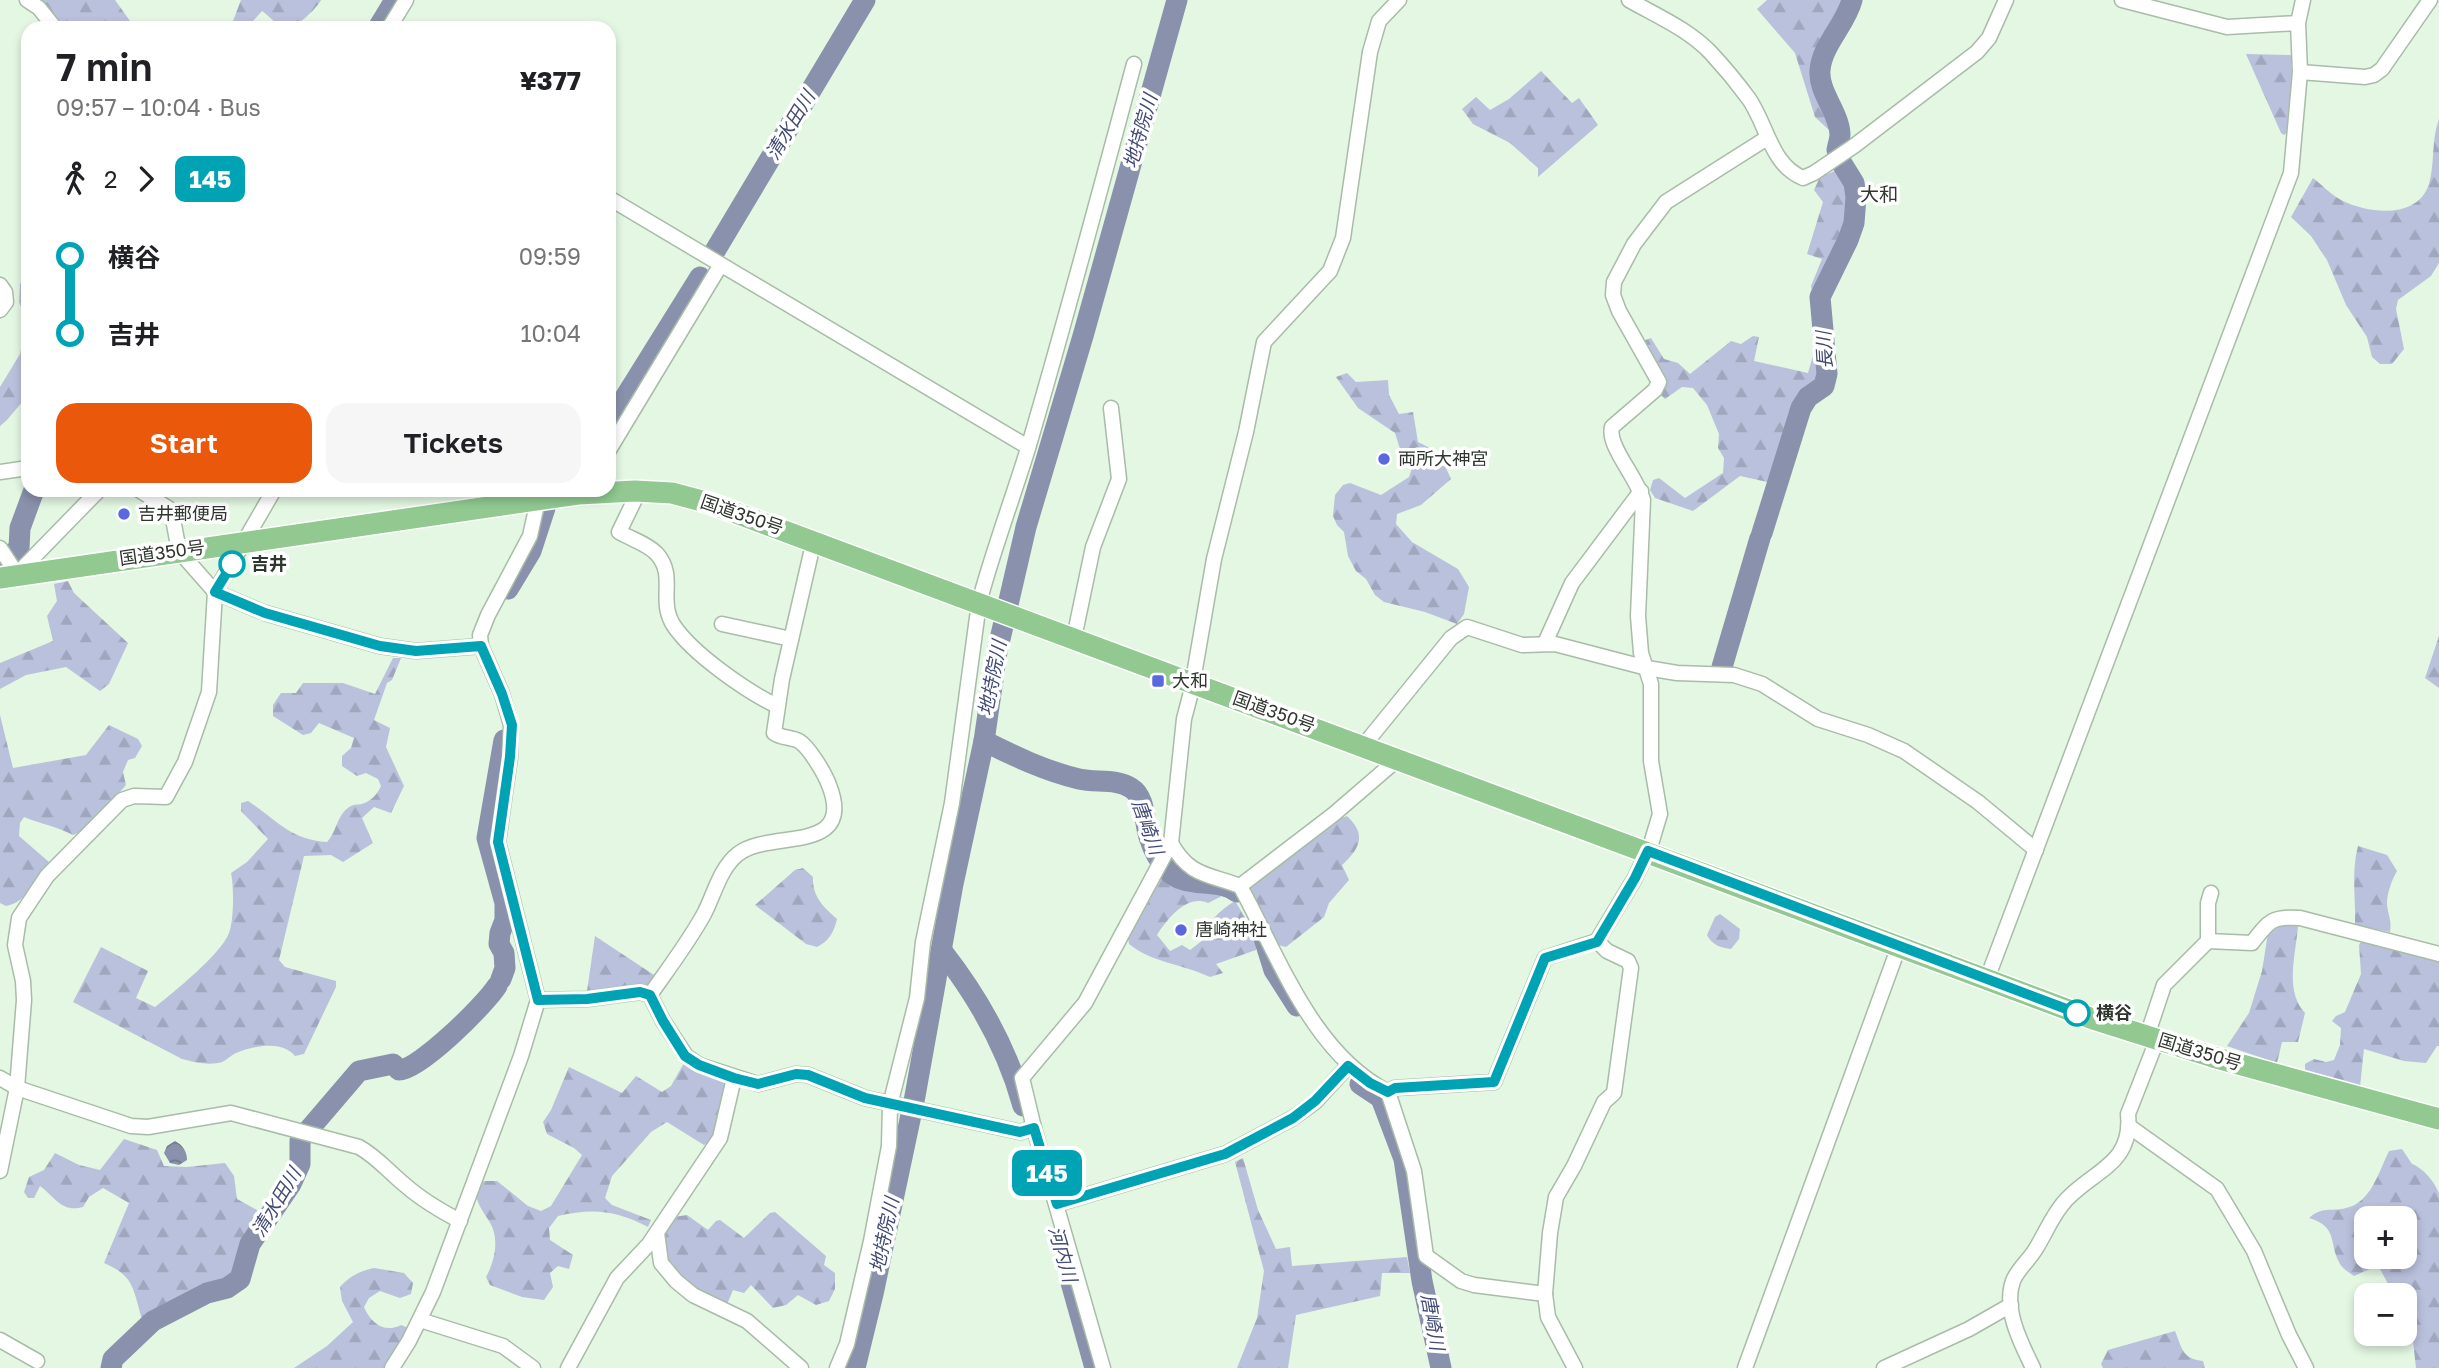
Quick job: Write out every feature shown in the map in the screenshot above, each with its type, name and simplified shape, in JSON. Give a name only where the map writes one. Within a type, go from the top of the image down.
[{"type":"highway","name":"国道350号","points":[[616,491],[672,493],[709,503],[1399,758],[2093,1019],[2439,1119]]},
{"type":"highway","name":"国道350号","points":[[6,566],[179,551],[559,497]]},
{"type":"street","points":[[27,0],[39,8],[49,21]]},
{"type":"street","points":[[393,21],[406,0]]},
{"type":"street","points":[[1103,1368],[1057,1204],[1027,1130],[1022,1078],[1085,1003],[1167,850],[1178,757],[1214,559],[1247,432],[1265,342],[1319,285],[1337,256],[1343,238],[1370,52],[1379,21],[1399,0]]},
{"type":"street","points":[[1629,0],[1694,37],[1711,54],[1750,100],[1773,150],[1796,175],[1803,178],[1814,173],[1977,52],[1989,38],[2006,0]]},
{"type":"street","points":[[2122,0],[2227,27],[2298,23]]},
{"type":"street","points":[[1987,979],[2291,173],[2300,72],[2298,23],[2303,0]]},
{"type":"street","points":[[2300,72],[2365,77],[2374,75],[2382,69],[2430,0]]},
{"type":"street","points":[[836,1368],[847,1344],[871,1241],[894,1106],[917,998],[923,942],[952,803],[986,574],[1028,447],[1134,64]]},
{"type":"street","points":[[1388,1092],[1395,1088],[1494,1082],[1545,958],[1597,942],[1648,851],[1660,814],[1651,761],[1651,691],[1641,653],[1638,616],[1643,499],[1610,435],[1612,427],[1655,390],[1659,383],[1619,311],[1613,296],[1614,282],[1634,244],[1666,202],[1767,138]]},
{"type":"street","points":[[616,202],[1028,447]]},
{"type":"street","points":[[616,438],[720,266]]},
{"type":"street","points":[[0,285],[5,292],[6,302],[0,310]]},
{"type":"street","points":[[1074,638],[1093,547],[1119,479],[1111,408]]},
{"type":"street","points":[[0,472],[21,469]]},
{"type":"street","points":[[635,491],[636,497],[619,533],[656,553],[666,568],[666,608],[673,625],[697,652],[777,706]]},
{"type":"street","points":[[1545,643],[1572,583],[1641,491]]},
{"type":"street","points":[[6,566],[90,497]]},
{"type":"street","points":[[150,497],[168,508],[173,519],[179,551],[215,592],[265,613],[380,646],[416,651],[481,646]]},
{"type":"street","points":[[0,1171],[17,1088],[24,1000],[15,945],[19,918],[47,876],[122,800],[134,796],[166,797],[185,762],[209,692],[215,592],[270,497]]},
{"type":"street","points":[[393,1368],[419,1320],[460,1221],[521,1056],[538,1000],[498,842],[512,725],[481,646],[480,635],[530,536],[538,500]]},
{"type":"street","points":[[650,995],[704,914],[722,876],[737,854],[755,844],[808,837],[829,826],[834,815],[834,799],[827,780],[807,750],[799,741],[774,733],[777,706],[814,540]]},
{"type":"street","points":[[722,624],[792,639]]},
{"type":"street","points":[[1364,745],[1459,631],[1467,627],[1521,645],[1545,643],[1647,668],[1677,673],[1734,675],[1762,684],[1818,719],[1868,735],[1904,751],[1978,802],[2036,850]]},
{"type":"street","points":[[1240,886],[1334,814],[1399,758]]},
{"type":"street","points":[[1167,850],[1186,866],[1240,886],[1299,999],[1325,1038],[1348,1066],[1370,1083],[1388,1092],[1413,1171],[1426,1256],[1461,1281],[1545,1294]]},
{"type":"street","points":[[2033,1368],[2016,1327],[2011,1304],[2012,1283],[2037,1248],[2052,1218],[2080,1187],[2113,1163],[2123,1150],[2130,1127],[2129,1114],[2152,1038],[2164,985],[2208,941],[2208,903],[2211,893]]},
{"type":"street","points":[[2208,941],[2252,943],[2265,926],[2280,916],[2300,918],[2439,954]]},
{"type":"street","points":[[1575,1368],[1548,1317],[1545,1294],[1550,1233],[1556,1197],[1604,1102],[1614,1093],[1631,968],[1628,961],[1607,951],[1597,942]]},
{"type":"street","points":[[1745,1368],[1899,946]]},
{"type":"street","points":[[538,1000],[587,999],[640,992],[650,995],[685,1056],[699,1065],[734,1078],[758,1084],[796,1074],[808,1075],[848,1093],[894,1106],[1027,1130]]},
{"type":"street","points":[[1057,1204],[1225,1154],[1293,1118],[1315,1101],[1348,1066]]},
{"type":"street","points":[[0,1078],[17,1088],[131,1126],[148,1127],[231,1113],[359,1147],[372,1154],[405,1185],[460,1221]]},
{"type":"street","points":[[568,1368],[617,1278],[657,1233],[720,1138],[734,1078]]},
{"type":"street","points":[[2130,1127],[2217,1189],[2254,1251],[2289,1335],[2306,1368]]},
{"type":"street","points":[[657,1233],[661,1263],[676,1281],[693,1295],[747,1321],[801,1368]]},
{"type":"street","points":[[1884,1368],[1969,1329],[2011,1304]]},
{"type":"street","points":[[419,1320],[503,1346],[533,1368]]},
{"type":"street","points":[[0,1340],[37,1361]]},
{"type":"green space","points":[[39,0],[115,0],[130,21],[56,21]]},
{"type":"green space","points":[[241,0],[321,0],[301,21],[274,21],[262,11],[253,21],[233,21]]},
{"type":"green space","points":[[1767,0],[1848,0],[1821,51],[1814,71],[1818,90],[1835,124],[1829,130],[1815,117],[1795,53],[1757,9]]},
{"type":"green space","points":[[2246,54],[2291,55],[2292,90],[2288,132],[2284,135],[2281,133]]},
{"type":"green space","points":[[1541,71],[1572,103],[1579,98],[1598,125],[1538,177],[1538,168],[1510,143],[1473,124],[1462,109],[1476,97],[1490,110],[1509,99]]},
{"type":"green space","points":[[2439,119],[2439,263],[2431,276],[2398,300],[2396,309],[2404,349],[2392,364],[2380,364],[2372,357],[2367,337],[2346,305],[2327,260],[2311,236],[2291,217],[2313,178],[2339,199],[2366,209],[2392,210],[2415,203],[2429,184]]},
{"type":"green space","points":[[1835,171],[1844,173],[1850,185],[1849,224],[1817,295],[1823,375],[1795,409],[1772,483],[1740,476],[1693,511],[1655,498],[1650,490],[1653,480],[1659,478],[1685,498],[1723,473],[1724,458],[1718,448],[1719,434],[1707,405],[1693,388],[1682,387],[1665,399],[1659,393],[1640,342],[1651,338],[1664,359],[1678,363],[1690,374],[1731,341],[1741,344],[1753,336],[1759,337],[1754,361],[1808,373],[1817,341],[1817,321],[1811,286],[1822,259],[1807,254],[1823,202],[1814,190],[1820,177]]},
{"type":"green space","points":[[21,282],[21,307],[19,302]]},
{"type":"green space","points":[[21,349],[21,403],[0,426],[0,387]]},
{"type":"green space","points":[[1347,373],[1356,382],[1388,380],[1389,395],[1399,414],[1413,412],[1418,442],[1428,447],[1437,465],[1445,466],[1451,479],[1421,505],[1397,514],[1396,524],[1412,542],[1458,569],[1469,587],[1464,614],[1457,624],[1425,612],[1384,602],[1356,571],[1348,556],[1344,532],[1333,516],[1335,495],[1343,485],[1350,483],[1381,495],[1409,477],[1412,468],[1400,449],[1395,433],[1358,408],[1336,377]]},
{"type":"green space","points":[[68,581],[74,593],[128,643],[109,684],[100,691],[66,667],[26,675],[0,689],[0,663],[53,641],[47,616],[57,601],[54,584]]},
{"type":"green space","points":[[2439,636],[2439,688],[2425,678]]},
{"type":"green space","points":[[393,658],[401,658],[392,680],[387,683],[374,720],[390,728],[386,747],[404,786],[391,813],[374,807],[362,818],[373,843],[343,862],[331,855],[304,856],[279,960],[285,967],[336,981],[336,987],[304,1054],[295,1056],[283,1048],[267,1046],[243,1050],[217,1063],[207,1064],[182,1059],[73,1002],[101,947],[148,971],[136,998],[155,1007],[196,973],[217,951],[231,927],[231,873],[247,862],[268,839],[241,811],[241,803],[248,801],[293,833],[327,842],[346,809],[365,803],[376,795],[381,786],[378,779],[366,773],[357,776],[342,766],[342,756],[351,748],[354,738],[319,723],[311,733],[303,735],[273,716],[273,705],[281,693],[296,693],[303,683],[343,683],[375,694]]},
{"type":"green space","points":[[0,715],[13,768],[86,755],[109,725],[138,739],[142,746],[135,758],[128,760],[123,772],[126,785],[88,829],[73,835],[24,817],[20,823],[19,836],[49,862],[26,895],[6,906],[0,903]]},
{"type":"green space","points":[[1347,816],[1359,835],[1357,847],[1342,865],[1349,880],[1329,903],[1324,917],[1286,947],[1278,945],[1249,893],[1251,885],[1339,819]]},
{"type":"green space","points":[[2358,846],[2387,855],[2397,871],[2387,900],[2390,932],[2355,925],[2354,876]]},
{"type":"green space","points":[[1168,857],[1196,876],[1205,888],[1224,891],[1220,897],[1208,903],[1193,902],[1172,915],[1157,935],[1170,951],[1182,945],[1190,950],[1203,940],[1214,918],[1235,901],[1259,940],[1256,950],[1216,964],[1223,973],[1210,977],[1148,955],[1129,944],[1127,932]]},
{"type":"green space","points":[[803,868],[813,877],[814,890],[819,901],[837,919],[830,936],[817,947],[806,944],[755,905],[795,870]]},
{"type":"green space","points":[[1720,914],[1740,929],[1739,939],[1731,949],[1717,945],[1707,935],[1715,917]]},
{"type":"green space","points":[[2288,923],[2298,926],[2293,983],[2299,1004],[2305,1013],[2298,1042],[2282,1042],[2277,1063],[2227,1046],[2249,1013],[2262,971],[2268,933],[2278,925]]},
{"type":"green space","points":[[595,936],[654,975],[646,991],[589,998],[587,991]]},
{"type":"green space","points":[[2362,940],[2439,959],[2439,1046],[2426,1063],[2404,1061],[2364,1049],[2360,1087],[2305,1071],[2305,1064],[2314,1059],[2326,1062],[2334,1060],[2340,1045],[2341,1028],[2332,1021],[2345,1012],[2361,974],[2359,945]]},
{"type":"green space","points":[[684,1063],[727,1082],[714,1139],[704,1145],[667,1122],[651,1132],[612,1176],[605,1198],[612,1205],[651,1220],[648,1227],[604,1212],[558,1216],[549,1228],[550,1240],[573,1255],[569,1269],[558,1266],[550,1273],[553,1287],[544,1300],[522,1297],[490,1285],[486,1277],[494,1257],[494,1235],[478,1203],[475,1190],[484,1181],[497,1181],[528,1206],[541,1211],[551,1206],[582,1155],[547,1134],[543,1122],[551,1110],[569,1067],[622,1093],[636,1076],[662,1092],[671,1086]]},
{"type":"green space","points":[[124,1139],[157,1150],[164,1166],[187,1167],[225,1163],[234,1176],[237,1199],[257,1210],[239,1269],[231,1279],[149,1319],[142,1319],[127,1279],[104,1263],[129,1203],[103,1188],[89,1197],[83,1207],[76,1208],[64,1206],[40,1186],[34,1198],[28,1198],[24,1192],[29,1177],[44,1170],[55,1153],[79,1165],[100,1170]]},
{"type":"green space","points":[[2402,1149],[2412,1164],[2428,1176],[2439,1194],[2439,1368],[2416,1368],[2414,1346],[2417,1346],[2417,1283],[2388,1283],[2380,1269],[2417,1269],[2417,1206],[2354,1206],[2354,1269],[2370,1269],[2354,1276],[2340,1264],[2329,1231],[2309,1218],[2318,1212],[2355,1205],[2373,1185],[2389,1151]]},
{"type":"green space","points":[[1243,1158],[1258,1210],[1276,1249],[1290,1247],[1292,1266],[1407,1257],[1410,1273],[1382,1273],[1380,1296],[1296,1315],[1288,1368],[1237,1368],[1257,1318],[1264,1271],[1235,1162]]},
{"type":"green space","points":[[775,1212],[826,1256],[824,1265],[835,1273],[835,1289],[829,1301],[816,1305],[798,1295],[786,1305],[773,1308],[751,1285],[744,1293],[733,1290],[725,1309],[686,1284],[670,1268],[665,1258],[664,1240],[674,1217],[687,1215],[708,1230],[720,1220],[744,1238],[770,1213]]},
{"type":"green space","points":[[374,1268],[404,1273],[413,1283],[411,1294],[400,1298],[380,1291],[369,1298],[364,1307],[378,1325],[389,1328],[401,1325],[411,1329],[388,1368],[294,1368],[327,1346],[353,1322],[342,1301],[340,1287],[356,1274]]},
{"type":"green space","points":[[2175,1331],[2184,1352],[2191,1358],[2203,1361],[2205,1368],[2103,1368],[2101,1364],[2108,1350]]},
{"type":"water","points":[[175,1141],[187,1157],[187,1160],[179,1165],[170,1163],[164,1153],[167,1146]]},
{"type":"waterway","points":[[382,21],[395,0]]},
{"type":"waterway","name":"清水田川","points":[[715,251],[865,0]]},
{"type":"waterway","name":"地持院川","points":[[855,1368],[915,1096],[953,884],[984,741],[997,652],[1026,527],[1083,336],[1177,0]]},
{"type":"waterway","name":"長川","points":[[1837,150],[1839,126],[1822,86],[1820,70],[1825,52],[1852,0]]},
{"type":"waterway","name":"長川","points":[[1762,533],[1801,408],[1808,397],[1824,386],[1827,374],[1820,297],[1848,240],[1854,223],[1856,197],[1854,183],[1841,162]]},
{"type":"waterway","name":"清水田川","points":[[616,412],[700,277]]},
{"type":"waterway","points":[[0,565],[19,548],[20,528],[31,497]]},
{"type":"waterway","name":"清水田川","points":[[508,589],[531,551],[545,508]]},
{"type":"waterway","name":"長川","points":[[1722,667],[1760,538]]},
{"type":"waterway","name":"清水田川","points":[[501,979],[505,968],[504,953],[499,944],[505,920],[505,903],[487,838],[504,740]]},
{"type":"waterway","name":"唐崎川","points":[[984,741],[1018,758],[1066,776],[1119,783],[1131,788],[1142,804],[1154,851],[1167,870],[1183,880],[1220,885],[1237,892]]},
{"type":"waterway","name":"唐崎川","points":[[1264,938],[1274,970],[1297,1006]]},
{"type":"waterway","name":"河内川","points":[[942,951],[968,987],[990,1025],[1009,1065],[1023,1106]]},
{"type":"waterway","name":"清水田川","points":[[111,1368],[113,1359],[153,1321],[207,1293],[227,1288],[240,1279],[250,1244],[291,1184],[300,1164],[300,1140],[359,1071],[393,1064],[399,1070],[421,1060],[466,1021],[497,986]]},
{"type":"waterway","name":"唐崎川","points":[[1360,1084],[1381,1098],[1404,1159],[1422,1281],[1441,1368]]},
{"type":"waterway","name":"河内川","points":[[1070,1279],[1095,1368]]},
{"type":"bus line","name":"145","points":[[232,564],[215,592],[304,626],[380,646],[416,651],[481,646],[512,725],[498,842],[538,1000],[587,999],[640,992],[650,995],[685,1056],[699,1065],[734,1078],[758,1084],[796,1074],[808,1075],[848,1093],[890,1105],[1020,1132],[1034,1128],[1057,1204],[1209,1161],[1225,1154],[1293,1118],[1315,1101],[1348,1066],[1370,1083],[1388,1092],[1395,1088],[1494,1082],[1545,958],[1597,942],[1648,851],[2077,1013]]},
{"type":"place","name":"両所大神宮","points":[[1384,459]]},
{"type":"place","name":"吉井郵便局","points":[[124,514]]},
{"type":"place","name":"吉井","points":[[232,564]]},
{"type":"place","name":"大和","points":[[1158,681]]},
{"type":"place","name":"唐崎神社","points":[[1181,930]]},
{"type":"place","name":"横谷","points":[[2077,1013]]},
{"type":"district","name":"大和","points":[[1879,194]]}]
